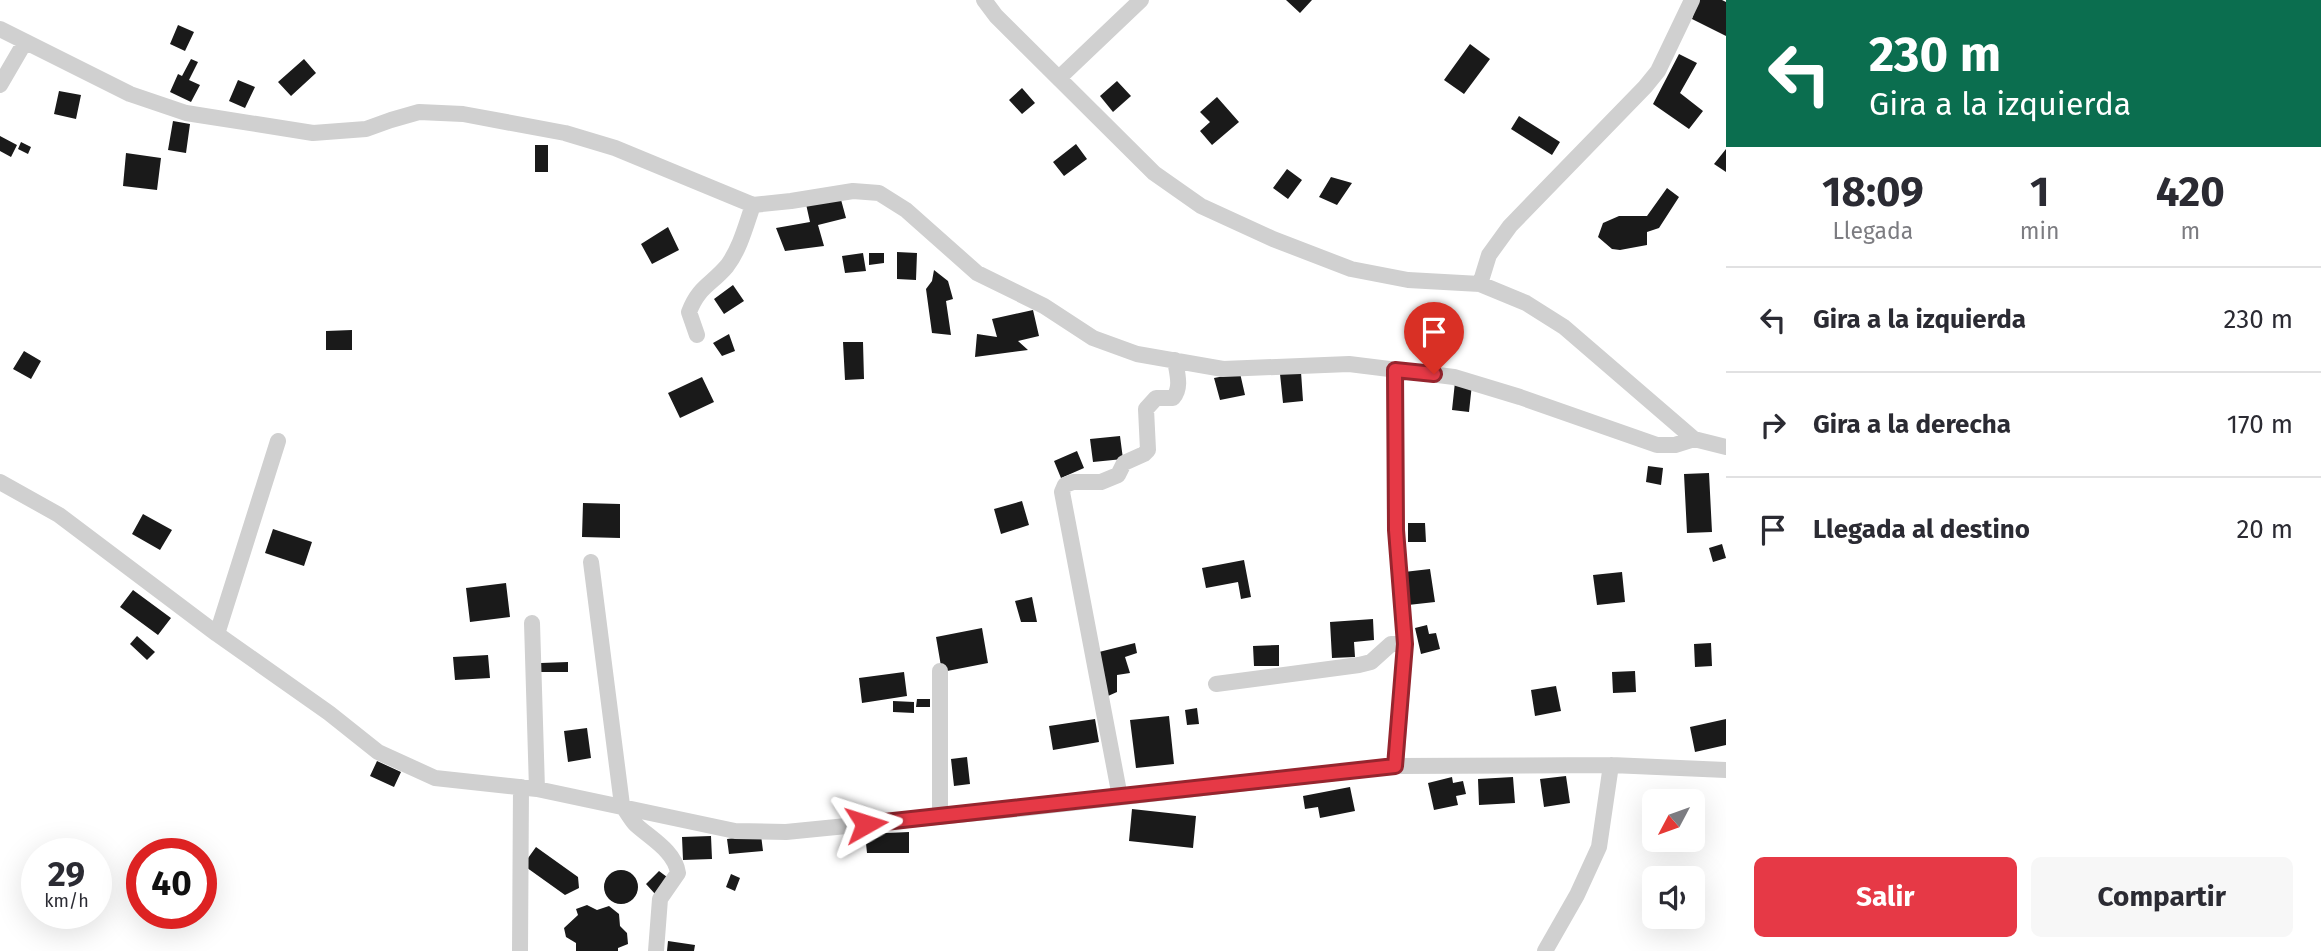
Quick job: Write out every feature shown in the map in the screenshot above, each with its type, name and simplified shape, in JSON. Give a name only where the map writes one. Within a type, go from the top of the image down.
[{"type":"street","points":[[984,0],[996,16],[1154,173],[1201,206],[1273,239],[1351,269],[1408,280],[1480,284],[1526,303],[1564,327],[1694,439],[1726,447]]},
{"type":"street","points":[[1059,78],[1141,0]]},
{"type":"street","points":[[1480,284],[1489,255],[1510,226],[1658,71],[1692,0]]},
{"type":"street","points":[[0,29],[130,94],[186,113],[313,133],[366,129],[419,112],[463,114],[565,133],[615,148],[753,205],[853,191],[879,194],[906,210],[977,273],[1044,306],[1093,338],[1137,354],[1223,369],[1349,364],[1454,377],[1657,445],[1675,445],[1694,439]]},
{"type":"street","points":[[0,85],[25,42]]},
{"type":"street","points":[[697,335],[689,313],[695,297],[727,265],[741,239],[753,205]]},
{"type":"street","points":[[1120,797],[1062,492],[1065,485],[1073,482],[1101,482],[1118,475],[1124,463],[1148,450],[1146,409],[1156,398],[1173,398],[1177,393],[1175,360]]},
{"type":"street","points":[[1395,370],[1396,530],[1405,644],[1395,766]]},
{"type":"street","points":[[218,634],[278,441]]},
{"type":"street","points":[[0,482],[59,515],[377,752],[435,778],[529,788],[622,805],[735,831],[786,832],[940,817],[1395,766],[1611,765],[1726,769]]},
{"type":"street","points":[[591,562],[622,805],[634,822],[677,864],[678,873],[660,899],[656,951]]},
{"type":"street","points":[[520,951],[529,788],[532,623]]},
{"type":"street","points":[[1216,684],[1359,665],[1371,662],[1391,644],[1405,644]]},
{"type":"street","points":[[940,671],[940,817]]},
{"type":"street","points":[[1545,951],[1577,895],[1599,847],[1611,765]]},
{"type":"building","points":[[1286,0],[1312,0],[1300,13]]},
{"type":"building","points":[[1698,0],[1726,2],[1726,36],[1692,19]]},
{"type":"building","points":[[178,25],[194,32],[185,51],[170,44]]},
{"type":"building","points":[[1470,44],[1490,59],[1464,94],[1444,80]]},
{"type":"building","points":[[1679,54],[1697,63],[1680,93],[1703,111],[1689,129],[1653,104]]},
{"type":"building","points":[[191,59],[198,62],[189,80],[200,85],[191,102],[170,92],[178,74],[182,76]]},
{"type":"building","points":[[304,59],[316,73],[291,96],[278,82]]},
{"type":"building","points":[[238,80],[255,87],[245,108],[229,101]]},
{"type":"building","points":[[1117,81],[1131,96],[1113,112],[1100,96]]},
{"type":"building","points":[[1022,88],[1035,103],[1022,114],[1009,100]]},
{"type":"building","points":[[59,91],[81,95],[76,119],[54,114]]},
{"type":"building","points":[[1217,97],[1239,122],[1212,145],[1200,131],[1210,122],[1200,112]]},
{"type":"building","points":[[1519,116],[1560,142],[1552,155],[1511,129]]},
{"type":"building","points":[[173,121],[190,124],[186,153],[168,150]]},
{"type":"building","points":[[0,136],[17,145],[11,157],[0,151]]},
{"type":"building","points":[[21,142],[31,147],[28,154],[18,149]]},
{"type":"building","points":[[1076,144],[1087,159],[1064,176],[1053,162]]},
{"type":"building","points":[[535,145],[548,145],[548,172],[535,172]]},
{"type":"building","points":[[1726,149],[1726,172],[1714,164]]},
{"type":"building","points":[[126,153],[161,158],[157,190],[123,186]]},
{"type":"building","points":[[1287,169],[1302,180],[1288,199],[1273,188]]},
{"type":"building","points":[[1331,177],[1352,183],[1337,205],[1319,197]]},
{"type":"building","points":[[1667,188],[1679,197],[1659,228],[1647,232],[1647,245],[1612,249],[1598,237],[1603,223],[1619,216],[1647,216]]},
{"type":"building","points":[[840,196],[846,218],[818,225],[824,246],[785,251],[776,228],[810,222],[806,204]]},
{"type":"building","points":[[668,227],[679,250],[652,264],[641,244]]},
{"type":"building","points":[[897,252],[917,253],[916,280],[897,279]]},
{"type":"building","points":[[863,253],[866,271],[845,273],[842,256]]},
{"type":"building","points":[[869,253],[884,253],[884,263],[869,265]]},
{"type":"building","points":[[934,270],[948,281],[953,299],[946,301],[951,335],[932,333],[926,289],[932,281]]},
{"type":"building","points":[[733,285],[744,301],[724,314],[714,299]]},
{"type":"building","points":[[1033,310],[1039,336],[1018,341],[1028,350],[975,357],[977,334],[997,337],[992,319]]},
{"type":"building","points":[[352,330],[352,350],[326,350],[326,331]]},
{"type":"building","points":[[729,334],[735,351],[722,356],[713,343]]},
{"type":"building","points":[[843,342],[863,342],[864,379],[845,380]]},
{"type":"building","points":[[24,351],[41,361],[31,379],[13,369]]},
{"type":"building","points":[[1301,372],[1303,401],[1283,403],[1280,374]]},
{"type":"building","points":[[1240,373],[1245,395],[1220,400],[1214,378]]},
{"type":"building","points":[[702,377],[714,402],[680,418],[668,393]]},
{"type":"building","points":[[1455,382],[1472,384],[1469,412],[1452,410]]},
{"type":"building","points":[[1120,436],[1123,459],[1093,462],[1090,439]]},
{"type":"building","points":[[1077,451],[1084,468],[1061,478],[1054,461]]},
{"type":"building","points":[[1648,466],[1663,468],[1661,485],[1646,482]]},
{"type":"building","points":[[1709,473],[1712,532],[1687,533],[1684,474]]},
{"type":"building","points":[[1022,501],[1029,525],[1001,534],[994,509]]},
{"type":"building","points":[[583,503],[620,504],[620,538],[582,537]]},
{"type":"building","points":[[143,514],[172,530],[160,550],[132,534]]},
{"type":"building","points":[[1408,523],[1425,523],[1426,542],[1408,542]]},
{"type":"building","points":[[273,529],[312,542],[304,566],[265,553]]},
{"type":"building","points":[[1722,544],[1726,558],[1713,562],[1709,548]]},
{"type":"building","points":[[1244,560],[1251,597],[1241,599],[1238,582],[1206,588],[1202,568]]},
{"type":"building","points":[[1430,569],[1435,602],[1408,605],[1404,572]]},
{"type":"building","points":[[1622,572],[1625,602],[1597,605],[1593,575]]},
{"type":"building","points":[[506,583],[510,617],[470,622],[466,588]]},
{"type":"building","points":[[133,590],[171,618],[158,635],[120,607]]},
{"type":"building","points":[[1032,597],[1037,622],[1021,622],[1015,601]]},
{"type":"building","points":[[1373,619],[1374,640],[1354,642],[1355,657],[1332,658],[1330,622]]},
{"type":"building","points":[[1427,625],[1429,634],[1436,633],[1440,649],[1421,654],[1415,628]]},
{"type":"building","points":[[982,628],[988,663],[942,672],[936,637]]},
{"type":"building","points":[[137,636],[155,652],[147,660],[130,644]]},
{"type":"building","points":[[1135,643],[1137,653],[1125,657],[1130,673],[1117,675],[1117,692],[1108,696],[1099,652]]},
{"type":"building","points":[[1711,643],[1712,666],[1695,667],[1694,644]]},
{"type":"building","points":[[1279,645],[1279,666],[1254,666],[1253,646]]},
{"type":"building","points":[[488,655],[490,678],[455,680],[453,657]]},
{"type":"building","points":[[568,662],[568,672],[541,672],[541,663]]},
{"type":"building","points":[[1635,671],[1636,692],[1613,693],[1612,672]]},
{"type":"building","points":[[904,672],[907,696],[862,703],[859,678]]},
{"type":"building","points":[[1556,686],[1561,711],[1535,716],[1531,690]]},
{"type":"building","points":[[917,699],[930,699],[930,707],[916,707]]},
{"type":"building","points":[[893,701],[914,702],[914,713],[893,712]]},
{"type":"building","points":[[1197,708],[1199,724],[1187,725],[1185,710]]},
{"type":"building","points":[[1169,716],[1174,764],[1136,768],[1130,720]]},
{"type":"building","points":[[1095,719],[1099,742],[1053,750],[1049,726]]},
{"type":"building","points":[[1726,719],[1726,745],[1695,752],[1690,727]]},
{"type":"building","points":[[587,728],[591,758],[568,762],[564,731]]},
{"type":"building","points":[[967,757],[970,784],[954,786],[951,759]]},
{"type":"building","points":[[377,761],[401,772],[394,787],[370,776]]},
{"type":"building","points":[[1566,776],[1570,803],[1544,807],[1540,779]]},
{"type":"building","points":[[1452,777],[1453,783],[1463,781],[1466,794],[1456,796],[1458,805],[1434,810],[1428,783]]},
{"type":"building","points":[[1513,777],[1515,803],[1479,805],[1478,779]]},
{"type":"building","points":[[1350,787],[1355,811],[1320,818],[1318,807],[1305,809],[1303,796]]},
{"type":"building","points":[[1132,809],[1196,816],[1193,848],[1129,841]]},
{"type":"building","points":[[909,832],[909,853],[867,853],[865,834]]},
{"type":"building","points":[[761,835],[763,851],[729,854],[727,839]]},
{"type":"building","points":[[711,836],[712,859],[683,860],[682,837]]},
{"type":"building","points":[[536,847],[578,877],[579,888],[565,895],[523,865]]},
{"type":"building","points":[[621,870],[633,875],[638,887],[633,899],[621,904],[609,899],[604,887],[609,875]]},
{"type":"building","points":[[659,871],[667,877],[656,895],[646,884]]},
{"type":"building","points":[[731,874],[740,878],[735,891],[726,887]]},
{"type":"building","points":[[587,905],[597,910],[609,906],[619,914],[620,926],[627,933],[628,944],[618,948],[618,951],[576,951],[576,943],[566,937],[564,928],[578,915],[576,909]]},
{"type":"building","points":[[668,941],[695,945],[694,951],[667,951]]},
{"type":"route","points":[[866,824],[1395,766],[1405,644],[1396,530],[1395,370],[1434,374]]}]
